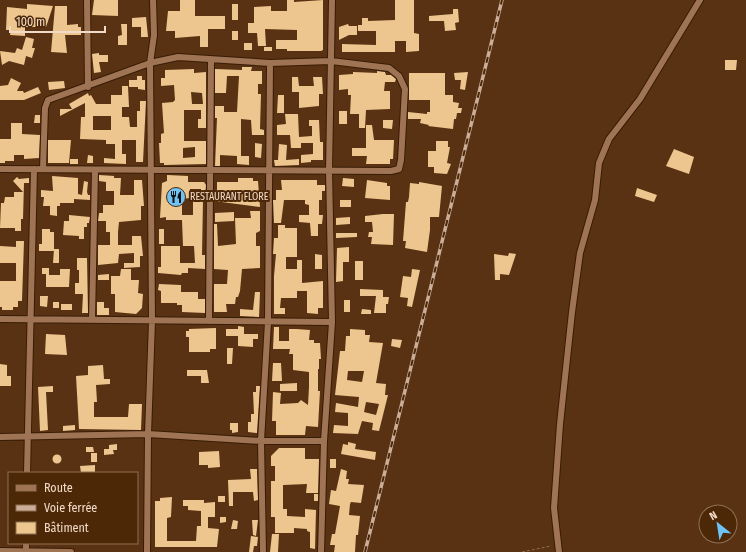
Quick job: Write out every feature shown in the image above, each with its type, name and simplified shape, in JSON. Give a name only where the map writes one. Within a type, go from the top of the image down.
[{"type":"street","points":[[86,0],[88,87]]},
{"type":"street","points":[[147,552],[148,434],[152,320],[150,63],[154,35],[153,0]]},
{"type":"street","points":[[321,552],[324,441],[332,322],[328,170],[332,0]]},
{"type":"street","points":[[559,552],[554,508],[560,424],[580,254],[594,200],[599,163],[608,139],[640,99],[700,0]]},
{"type":"street","points":[[0,169],[391,171],[399,169],[401,160],[405,89],[399,76],[389,68],[331,61],[270,63],[211,61],[178,57],[150,63],[88,87],[48,100],[46,103],[43,169]]},
{"type":"street","points":[[209,320],[211,61]]},
{"type":"street","points":[[263,552],[261,441],[268,322],[270,63]]},
{"type":"street","points":[[27,472],[34,169]]},
{"type":"street","points":[[92,320],[95,170]]},
{"type":"street","points":[[0,319],[332,322]]},
{"type":"street","points":[[0,436],[148,434],[261,441],[324,441]]},
{"type":"street","points":[[0,551],[71,552]]},
{"type":"path","points":[[522,552],[558,544]]},
{"type":"building","points":[[94,0],[118,0],[118,16],[92,15]]},
{"type":"building","points":[[180,0],[195,0],[195,16],[225,16],[225,29],[208,29],[208,47],[200,47],[200,36],[175,38],[175,31],[166,31],[168,11],[180,11]]},
{"type":"building","points":[[287,0],[294,0],[294,2],[323,0],[323,50],[287,51],[287,49],[276,49],[276,40],[297,40],[297,30],[265,29],[266,46],[258,46],[257,33],[248,33],[248,23],[254,23],[254,7],[271,6],[271,11],[287,11]]},
{"type":"building","points":[[395,0],[414,0],[414,33],[419,34],[419,51],[406,52],[406,41],[395,41],[395,52],[342,52],[342,44],[376,45],[376,31],[358,31],[358,25],[362,25],[362,18],[368,18],[368,21],[395,20]]},
{"type":"building","points":[[27,4],[53,6],[46,27],[25,27],[25,36],[10,35],[11,30],[6,30],[7,7],[27,9]]},
{"type":"building","points":[[232,4],[238,4],[238,20],[232,20]]},
{"type":"building","points":[[55,6],[67,6],[67,25],[78,24],[78,27],[81,27],[81,35],[65,35],[67,53],[51,52]]},
{"type":"building","points":[[453,9],[458,9],[459,22],[455,23],[456,30],[445,31],[444,21],[429,21],[429,16],[453,14]]},
{"type":"building","points":[[146,17],[148,37],[141,37],[141,27],[132,27],[132,18]]},
{"type":"building","points":[[121,24],[127,24],[127,45],[118,45],[118,36],[122,35]]},
{"type":"building","points":[[348,24],[349,26],[357,26],[357,35],[349,35],[339,40],[339,27]]},
{"type":"building","points":[[232,31],[238,31],[238,40],[232,40]]},
{"type":"building","points":[[26,37],[34,39],[32,48],[35,48],[32,58],[26,56],[24,65],[9,61],[2,65],[0,51],[15,53],[17,48],[22,50]]},
{"type":"building","points":[[244,43],[252,43],[252,50],[244,50]]},
{"type":"building","points":[[264,47],[272,47],[272,51],[264,51]]},
{"type":"building","points":[[99,53],[99,55],[108,55],[108,62],[99,62],[101,72],[94,73],[92,54]]},
{"type":"building","points":[[725,60],[737,60],[736,70],[725,70]]},
{"type":"building","points":[[242,67],[252,67],[251,71],[262,71],[262,84],[258,84],[258,94],[261,94],[260,129],[264,130],[264,135],[252,135],[251,120],[241,119],[241,156],[249,156],[249,165],[237,164],[237,156],[220,155],[220,166],[215,166],[217,118],[215,118],[215,106],[224,106],[224,112],[237,112],[239,76],[227,76],[226,93],[215,93],[215,69],[242,70]]},
{"type":"building","points":[[194,69],[194,73],[206,72],[206,128],[198,128],[198,119],[201,119],[201,110],[184,110],[184,141],[206,141],[206,164],[164,165],[164,163],[160,163],[159,143],[161,143],[161,134],[164,133],[162,103],[173,102],[175,100],[174,85],[161,86],[161,78],[165,78],[165,70]],"holes":[[[191,92],[202,93],[203,104],[192,104]],[[195,147],[195,157],[183,158],[183,148]]]},
{"type":"building","points":[[377,71],[385,72],[386,75],[391,75],[396,79],[395,82],[385,82],[384,91],[390,91],[390,109],[366,110],[365,128],[359,128],[359,114],[350,114],[351,95],[348,95],[348,89],[339,90],[339,75],[353,74],[353,72],[377,73]]},
{"type":"building","points":[[468,72],[465,90],[460,89],[461,80],[455,80],[454,73]]},
{"type":"building","points":[[409,73],[445,73],[445,95],[453,95],[453,102],[459,103],[458,108],[462,108],[461,113],[457,113],[456,119],[454,119],[453,129],[428,126],[429,125],[420,123],[421,119],[408,119],[408,112],[427,114],[427,112],[430,112],[430,100],[409,100]]},
{"type":"building","points":[[137,76],[142,76],[142,80],[145,80],[145,90],[138,89],[138,87],[129,87],[129,80],[137,80]]},
{"type":"building","points":[[292,77],[298,77],[299,86],[314,86],[313,77],[322,77],[323,94],[319,94],[319,106],[299,108],[299,92],[292,92]]},
{"type":"building","points":[[11,78],[21,83],[17,91],[23,91],[24,93],[38,87],[41,93],[24,100],[0,100],[0,86],[8,85]]},
{"type":"building","points":[[64,81],[65,88],[49,90],[48,82]]},
{"type":"building","points":[[122,86],[128,86],[129,107],[122,107],[122,117],[129,117],[130,127],[137,127],[137,111],[140,111],[140,101],[146,101],[143,162],[136,162],[136,140],[122,140],[122,154],[126,154],[126,164],[104,163],[104,158],[115,159],[115,144],[106,144],[106,140],[80,139],[81,117],[85,117],[85,103],[60,116],[60,109],[72,109],[69,104],[88,93],[89,96],[91,95],[96,104],[111,104],[111,95],[122,95]],"holes":[[[93,116],[111,116],[111,130],[93,130]]]},
{"type":"building","points":[[278,95],[284,95],[284,113],[277,113]]},
{"type":"building","points":[[339,111],[347,111],[347,124],[339,124]]},
{"type":"building","points":[[285,114],[298,114],[299,137],[312,136],[312,126],[309,126],[309,120],[319,120],[320,142],[323,142],[323,160],[311,160],[311,162],[301,163],[301,155],[313,154],[313,143],[301,143],[301,148],[291,148],[290,135],[277,135],[277,125],[286,124]]},
{"type":"building","points":[[35,115],[40,115],[40,123],[34,123]]},
{"type":"building","points":[[383,120],[393,120],[392,129],[383,128]]},
{"type":"building","points":[[11,123],[22,123],[22,134],[40,135],[39,158],[24,159],[24,155],[14,155],[14,161],[5,161],[5,163],[0,163],[0,139],[11,139]]},
{"type":"building","points":[[366,125],[372,125],[374,140],[394,140],[393,159],[390,159],[390,164],[366,164],[367,156],[352,156],[352,148],[366,148]]},
{"type":"building","points":[[48,140],[71,140],[69,163],[48,163]]},
{"type":"building","points":[[436,141],[448,141],[448,147],[450,147],[447,163],[451,164],[447,174],[434,173],[434,167],[428,167],[428,151],[436,151]]},
{"type":"building","points":[[255,143],[262,144],[261,158],[255,157]]},
{"type":"building","points":[[279,144],[287,145],[286,160],[299,159],[299,165],[275,166],[274,160],[278,160]]},
{"type":"building","points":[[674,149],[694,157],[689,174],[666,166]]},
{"type":"building","points":[[88,155],[93,156],[93,163],[87,163]]},
{"type":"building","points":[[70,159],[78,159],[78,164],[70,164]]},
{"type":"building","points":[[99,175],[121,178],[120,195],[134,195],[134,180],[142,180],[144,206],[141,206],[141,220],[119,222],[118,232],[118,245],[132,245],[132,236],[141,236],[143,256],[140,256],[140,267],[124,268],[124,263],[134,263],[134,253],[119,254],[118,263],[98,265],[98,245],[110,245],[110,232],[106,232],[106,221],[98,221],[99,213],[103,213],[103,205],[114,205],[114,191],[106,191],[106,182],[99,181]]},
{"type":"building","points":[[167,175],[188,176],[188,182],[204,182],[206,185],[205,198],[201,198],[201,189],[190,189],[190,198],[182,199],[182,215],[193,215],[193,200],[203,199],[202,255],[205,255],[205,269],[188,268],[188,273],[182,273],[181,275],[158,273],[158,267],[161,267],[161,246],[180,246],[180,263],[195,263],[194,246],[183,246],[182,220],[166,220],[166,217],[160,218],[162,183],[167,181]]},
{"type":"building","points":[[52,176],[78,178],[78,194],[82,195],[84,181],[88,182],[87,192],[88,195],[90,195],[90,200],[74,199],[74,203],[60,203],[60,206],[57,206],[57,216],[50,215],[50,206],[43,206],[44,197],[41,197],[41,190],[53,191]]},
{"type":"building","points":[[17,177],[19,179],[29,178],[29,183],[24,183],[23,219],[21,219],[21,231],[15,231],[15,228],[0,228],[1,203],[4,203],[5,197],[14,197],[14,192],[23,192],[13,181]]},
{"type":"building","points":[[238,178],[253,178],[253,181],[258,181],[260,207],[214,201],[214,190],[217,191],[217,182],[238,182]]},
{"type":"building","points":[[343,178],[354,179],[354,187],[342,186]]},
{"type":"building","points":[[281,180],[317,180],[317,185],[325,185],[325,191],[322,191],[322,200],[319,200],[319,215],[323,215],[322,224],[318,224],[318,236],[311,236],[310,223],[299,222],[299,215],[309,215],[309,205],[305,204],[305,200],[284,200],[281,223],[274,223],[273,200],[276,200],[276,190],[282,190]]},
{"type":"building","points":[[367,180],[387,183],[387,186],[390,186],[390,200],[365,198]]},
{"type":"building","points":[[419,182],[442,186],[439,217],[430,217],[427,252],[405,248],[406,241],[403,241],[406,202],[408,202],[410,183],[419,184]]},
{"type":"building","points":[[637,188],[657,195],[654,202],[635,196]]},
{"type":"building","points":[[340,200],[351,200],[351,207],[340,207]]},
{"type":"building","points":[[250,211],[260,211],[260,231],[256,233],[256,246],[260,246],[260,268],[242,269],[240,291],[238,297],[236,297],[235,304],[226,304],[227,312],[214,312],[214,284],[227,284],[228,270],[214,269],[214,224],[217,224],[218,246],[236,244],[235,218],[251,218]]},
{"type":"building","points":[[234,212],[234,221],[215,222],[215,213]]},
{"type":"building","points":[[394,214],[393,245],[371,244],[372,237],[368,237],[369,232],[373,232],[372,222],[365,222],[365,216]]},
{"type":"building","points":[[69,215],[90,217],[87,227],[84,227],[84,239],[79,239],[79,236],[63,235],[64,221],[69,221]]},
{"type":"building","points":[[350,217],[350,224],[336,225],[336,218]]},
{"type":"building","points":[[278,225],[285,225],[285,228],[297,228],[297,257],[286,257],[286,269],[297,269],[297,260],[302,260],[302,283],[323,281],[323,308],[318,308],[318,314],[307,313],[307,291],[297,291],[297,298],[281,298],[280,308],[285,308],[285,314],[274,314],[274,276],[276,254],[273,254],[274,238],[278,238]]},
{"type":"building","points":[[42,229],[50,229],[50,232],[54,232],[54,251],[39,251],[39,244],[42,244]]},
{"type":"building","points":[[159,229],[164,229],[164,244],[159,244]]},
{"type":"building","points":[[336,233],[357,233],[357,237],[336,238]]},
{"type":"building","points":[[16,241],[24,241],[22,301],[18,301],[18,307],[13,307],[13,310],[2,310],[2,307],[0,307],[0,281],[16,281],[16,263],[0,263],[0,246],[16,247]]},
{"type":"building","points":[[349,247],[349,262],[343,262],[343,281],[336,282],[337,248]]},
{"type":"building","points":[[54,249],[59,249],[59,263],[53,263]]},
{"type":"building","points":[[509,253],[516,254],[509,275],[500,274],[500,280],[495,280],[494,254],[508,256]]},
{"type":"building","points":[[315,254],[322,255],[322,269],[315,269]]},
{"type":"building","points":[[77,258],[87,258],[88,313],[82,313],[83,294],[75,294],[75,283],[79,283]]},
{"type":"building","points":[[355,261],[363,261],[363,280],[355,280]]},
{"type":"building","points":[[42,268],[49,268],[49,275],[60,275],[60,269],[70,269],[69,287],[46,287],[46,274],[42,274]]},
{"type":"building","points":[[121,269],[131,269],[131,280],[139,280],[138,293],[143,294],[142,308],[136,314],[115,312],[115,294],[111,294],[111,276],[120,276]]},
{"type":"building","points":[[412,269],[420,270],[412,307],[407,306],[408,298],[400,297],[403,276],[411,277]]},
{"type":"building","points":[[109,274],[109,280],[98,280],[98,275]]},
{"type":"building","points":[[159,284],[181,285],[181,292],[198,292],[198,299],[205,299],[205,313],[182,312],[182,305],[177,305],[177,303],[161,303],[161,291],[158,290]]},
{"type":"building","points":[[360,289],[383,290],[383,297],[389,297],[388,304],[386,304],[386,313],[374,313],[376,296],[360,296]]},
{"type":"building","points":[[255,292],[260,292],[259,317],[240,316],[240,309],[253,310]]},
{"type":"building","points":[[40,296],[48,296],[47,307],[40,306]]},
{"type":"building","points":[[344,300],[350,300],[350,312],[344,312]]},
{"type":"building","points":[[53,302],[59,302],[59,308],[53,308]]},
{"type":"building","points":[[97,302],[104,302],[104,308],[109,308],[109,315],[97,315]]},
{"type":"building","points":[[61,304],[72,304],[72,310],[61,310]]},
{"type":"building","points":[[362,309],[371,310],[371,314],[361,314]]},
{"type":"building","points":[[238,326],[244,327],[244,334],[258,334],[258,339],[253,339],[253,347],[238,346],[238,336],[226,336],[226,329],[238,329]]},
{"type":"building","points":[[274,327],[279,327],[279,341],[289,341],[289,329],[296,329],[310,330],[309,340],[314,340],[314,343],[320,343],[321,359],[319,359],[318,369],[318,391],[320,391],[318,427],[306,426],[305,435],[276,435],[276,421],[272,421],[273,392],[281,393],[280,404],[298,403],[301,400],[308,405],[309,372],[293,370],[293,354],[289,354],[290,349],[273,349]]},
{"type":"building","points":[[216,328],[216,349],[210,349],[210,352],[189,352],[189,337],[186,337],[186,331],[189,331],[189,329]]},
{"type":"building","points":[[350,329],[365,330],[365,335],[370,335],[369,342],[383,343],[376,383],[386,384],[385,395],[388,395],[379,431],[372,430],[373,423],[362,421],[358,434],[333,433],[334,425],[348,426],[348,413],[335,412],[336,403],[358,407],[359,397],[335,395],[340,351],[345,351],[346,336],[350,336]],"holes":[[[348,371],[364,371],[362,382],[347,380]],[[366,402],[379,404],[376,415],[364,412]]]},
{"type":"building","points":[[46,334],[65,335],[67,355],[45,354]]},
{"type":"building","points":[[392,339],[402,340],[400,348],[391,346]]},
{"type":"building","points":[[227,348],[233,348],[232,364],[227,364]]},
{"type":"building","points":[[273,363],[281,363],[282,381],[272,381]]},
{"type":"building","points":[[0,364],[7,365],[7,376],[11,376],[11,386],[0,386]]},
{"type":"building","points":[[103,365],[104,379],[110,379],[110,384],[96,385],[97,402],[94,402],[94,417],[128,417],[129,404],[142,404],[141,430],[79,429],[76,376],[88,375],[88,366]]},
{"type":"building","points":[[187,370],[207,370],[209,383],[201,383],[201,376],[187,376]]},
{"type":"building","points":[[297,383],[297,391],[280,391],[280,384]]},
{"type":"building","points":[[53,386],[53,392],[46,392],[48,430],[40,431],[38,387]]},
{"type":"building","points":[[256,386],[260,386],[257,433],[248,432],[248,422],[251,422],[251,414],[254,414],[253,392],[256,392]]},
{"type":"building","points":[[230,423],[238,423],[238,432],[232,433],[232,430],[230,430]]},
{"type":"building","points":[[75,425],[75,430],[63,431],[63,426]]},
{"type":"building","points":[[348,442],[356,444],[355,449],[376,452],[375,460],[341,454],[343,444],[348,445]]},
{"type":"building","points":[[117,444],[117,450],[113,450],[114,454],[104,455],[104,449],[109,449],[109,445]]},
{"type":"building","points":[[86,447],[93,447],[94,452],[86,452]]},
{"type":"building","points":[[279,448],[305,448],[305,459],[319,459],[318,493],[306,493],[307,484],[283,485],[283,509],[287,509],[287,516],[305,517],[305,509],[316,510],[315,549],[310,548],[310,532],[307,531],[307,529],[294,528],[294,533],[275,533],[275,517],[271,517],[271,481],[275,481],[275,466],[271,466],[271,456]]},
{"type":"building","points":[[219,451],[220,467],[208,468],[208,465],[199,465],[199,452]]},
{"type":"building","points":[[91,453],[97,453],[97,462],[91,462]]},
{"type":"building","points":[[55,455],[59,455],[61,459],[59,463],[55,463],[53,461],[53,457]]},
{"type":"building","points":[[330,459],[336,459],[336,468],[330,468]]},
{"type":"building","points":[[95,465],[95,472],[81,472],[80,466]]},
{"type":"building","points":[[250,469],[257,469],[258,500],[254,501],[253,492],[233,492],[233,506],[229,506],[228,480],[251,479]]},
{"type":"building","points":[[341,469],[347,471],[346,479],[349,479],[348,484],[364,485],[361,503],[351,502],[350,504],[349,515],[360,516],[358,535],[356,535],[355,552],[334,552],[335,545],[330,545],[332,534],[335,534],[340,506],[329,504],[331,490],[336,491]]},
{"type":"building","points":[[314,494],[318,494],[318,501],[314,501]]},
{"type":"building","points":[[218,496],[225,496],[225,502],[218,502]]},
{"type":"building","points":[[172,497],[171,517],[167,518],[167,541],[196,541],[197,526],[201,526],[201,511],[188,510],[188,506],[183,506],[183,500],[204,500],[204,503],[215,502],[215,517],[208,517],[208,528],[219,529],[217,547],[155,547],[155,501],[160,501],[160,498]]},
{"type":"building","points":[[220,517],[226,517],[226,522],[220,523]]},
{"type":"building","points":[[233,520],[238,521],[237,529],[231,529]]},
{"type":"building","points":[[252,520],[258,520],[256,536],[253,535]]},
{"type":"building","points":[[272,534],[279,534],[278,552],[270,552]]},
{"type":"building","points":[[251,536],[258,537],[257,546],[254,546],[253,552],[249,552]]},
{"type":"railway","points":[[365,552],[502,0]]},
{"type":"place","name":"RESTAURANT FLORE","points":[[176,197]]}]
